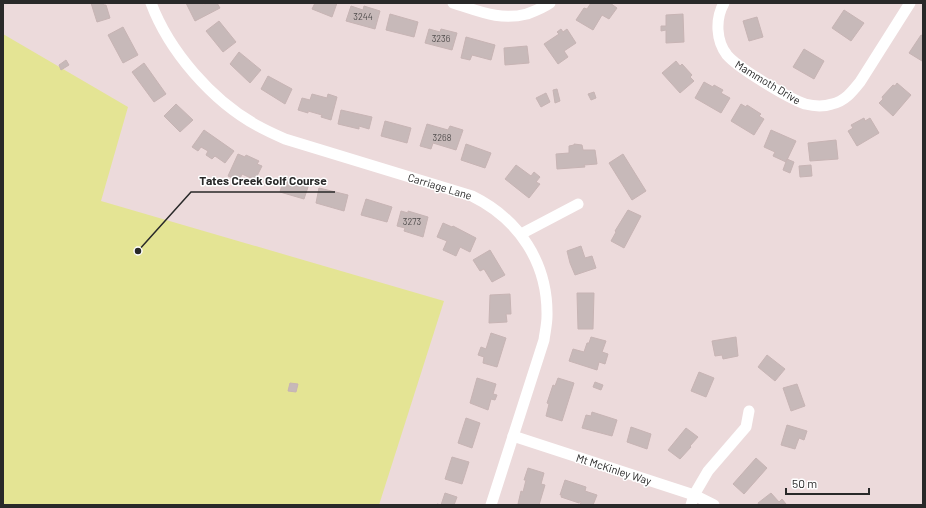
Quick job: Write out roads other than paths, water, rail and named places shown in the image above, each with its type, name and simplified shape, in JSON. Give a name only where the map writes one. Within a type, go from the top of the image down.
[{"type":"street","name":"Carriage Lane","points":[[151,3],[155,14],[184,61],[207,87],[230,107],[257,126],[285,139],[472,196],[495,209],[522,234],[534,255],[543,280],[547,316],[544,340],[491,505]]},
{"type":"street","points":[[453,3],[500,17],[516,17],[533,12],[550,3]]},
{"type":"street","name":"Mammoth Drive","points":[[724,3],[720,9],[718,32],[727,54],[736,64],[793,99],[806,104],[820,106],[831,105],[843,100],[851,94],[910,3]]},
{"type":"street","points":[[522,234],[578,204]]},
{"type":"street","points":[[692,500],[708,471],[746,427],[749,412]]},
{"type":"street","name":"Mt McKinley Way","points":[[513,436],[692,500],[714,505]]},
{"type":"place","name":"Tates Creek Golf Course","points":[[138,251]]}]
